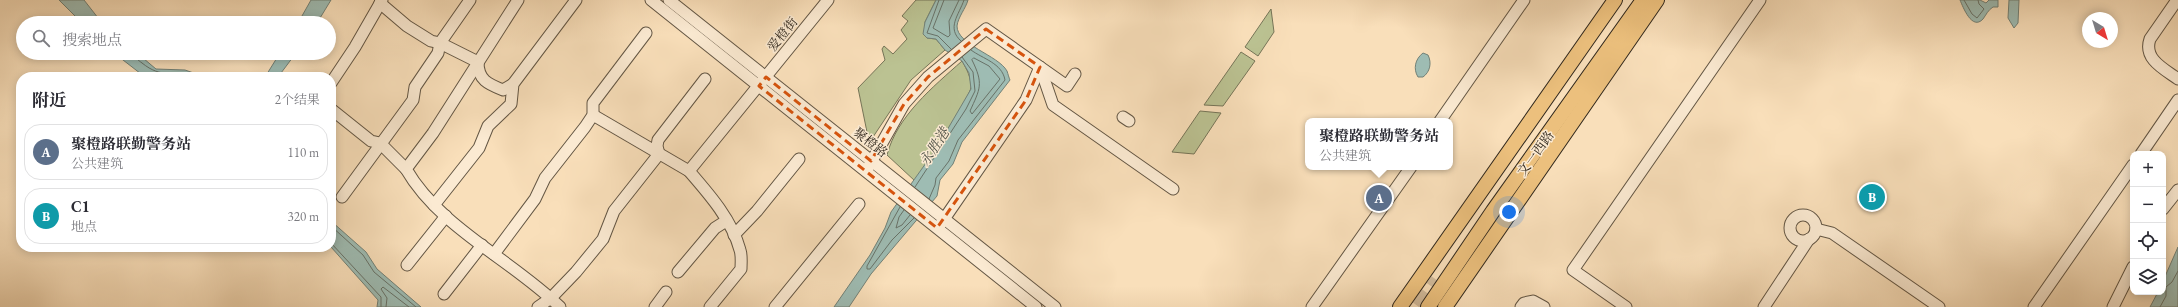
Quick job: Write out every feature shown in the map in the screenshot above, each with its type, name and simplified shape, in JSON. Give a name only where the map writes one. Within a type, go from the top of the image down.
[{"type":"main road","name":"文一西路","points":[[1400,307],[1615,0]]},
{"type":"main road","name":"文一西路","points":[[1428,307],[1493,211],[1538,150],[1643,0]]},
{"type":"main road","points":[[1445,307],[1657,0]]},
{"type":"main road","points":[[1538,150],[1571,124]]},
{"type":"street","points":[[342,197],[380,143],[413,100],[415,88],[438,53],[440,43],[470,0]]},
{"type":"street","points":[[406,169],[434,133],[518,0]]},
{"type":"street","points":[[478,62],[478,72],[488,84],[503,90],[513,84],[576,0]]},
{"type":"street","name":"聚橙路","points":[[650,0],[1036,307]]},
{"type":"street","name":"聚橙路","points":[[669,0],[1055,307]]},
{"type":"street","name":"爱橙街","points":[[689,172],[828,0]]},
{"type":"street","points":[[1442,118],[1524,0]]},
{"type":"street","points":[[1626,307],[1572,270],[1760,0]]},
{"type":"street","points":[[2177,0],[2150,38],[2147,45],[2152,60],[2178,79]]},
{"type":"street","points":[[336,76],[355,47],[381,2],[407,26],[431,41],[440,43],[478,62]]},
{"type":"street","points":[[865,171],[904,104],[928,77],[949,58],[986,29],[1067,86],[1075,74]]},
{"type":"street","points":[[494,254],[535,199],[545,178],[585,127],[592,115],[593,103],[646,34]]},
{"type":"street","points":[[1040,67],[1053,105],[1173,189]]},
{"type":"street","points":[[937,228],[1026,100],[1040,67]]},
{"type":"street","points":[[659,154],[657,146],[658,140],[704,79]]},
{"type":"street","points":[[434,205],[479,148],[488,126],[511,104],[513,84]]},
{"type":"street","points":[[2143,151],[2178,100]]},
{"type":"street","points":[[336,113],[371,141],[380,143],[406,169],[415,185],[446,216],[551,298],[560,307]]},
{"type":"street","points":[[592,115],[689,172],[708,193],[726,221],[734,235],[740,251],[741,269],[710,307]]},
{"type":"street","points":[[538,307],[551,298],[576,272],[602,239],[614,211],[659,154]]},
{"type":"street","points":[[734,235],[757,211],[800,159]]},
{"type":"street","points":[[2034,307],[2130,169]]},
{"type":"street","points":[[1312,307],[1409,170]]},
{"type":"street","points":[[2166,205],[2178,190]]},
{"type":"street","points":[[775,307],[815,260],[859,204]]},
{"type":"street","points":[[407,264],[446,216]]},
{"type":"street","points":[[1809,240],[1801,241],[1793,236],[1790,229],[1793,221],[1799,216],[1807,216],[1813,221],[1816,229]]},
{"type":"street","points":[[678,272],[715,228],[726,221]]},
{"type":"street","points":[[1764,307],[1816,229]]},
{"type":"street","points":[[1816,229],[1832,233],[1939,307]]},
{"type":"street","points":[[444,294],[482,244]]},
{"type":"street","points":[[2113,307],[2130,273]]},
{"type":"street","points":[[655,307],[666,292]]},
{"type":"street","points":[[1522,307],[1524,303],[1533,301],[1544,307]]},
{"type":"highlighted area","points":[[986,29],[1040,67],[1026,100],[937,228],[759,86],[766,77],[871,161],[904,104],[928,77]]},
{"type":"green space","points":[[916,0],[936,0],[925,22],[927,38],[936,39],[945,50],[911,80],[871,140],[868,137],[858,88],[885,60],[882,49],[884,46],[893,54],[907,39],[901,30],[908,21],[902,16]]},
{"type":"green space","points":[[1271,9],[1274,32],[1258,56],[1245,47]]},
{"type":"green space","points":[[1241,52],[1255,61],[1223,106],[1204,105]]},
{"type":"green space","points":[[962,61],[970,80],[971,87],[969,93],[915,181],[887,155],[892,141],[907,115],[917,103]]},
{"type":"green space","points":[[1200,111],[1221,113],[1194,154],[1172,152]]},
{"type":"water","points":[[59,0],[84,0],[97,16],[75,16]]},
{"type":"water","points":[[311,0],[331,0],[321,16],[302,16]]},
{"type":"water","points":[[936,0],[968,0],[957,26],[959,33],[970,44],[1002,65],[1007,71],[1010,80],[962,142],[953,164],[940,180],[937,196],[871,274],[849,307],[834,307],[870,255],[885,228],[891,212],[936,149],[971,89],[969,73],[962,61],[945,50],[936,39],[927,38],[923,34],[925,22]]},
{"type":"water","points":[[1960,0],[1980,0],[1986,3],[1989,0],[1998,0],[1998,7],[1993,7],[1988,11],[1983,19],[1979,22],[1975,22],[1968,17]]},
{"type":"water","points":[[2009,0],[2019,0],[2018,23],[2014,28],[2008,18]]},
{"type":"water","points":[[1423,53],[1428,55],[1430,67],[1423,77],[1418,77],[1415,67],[1418,58]]},
{"type":"water","points":[[123,60],[145,60],[156,69],[185,70],[191,72],[139,72]]},
{"type":"water","points":[[276,60],[291,60],[282,72],[268,72]]},
{"type":"water","points":[[336,225],[366,252],[377,269],[421,307],[377,307],[378,300],[335,252]]},
{"type":"water","points":[[2178,247],[2178,307],[2150,307],[2156,295],[2166,295],[2166,274]]},
{"type":"tunnel","points":[[1419,307],[1438,281]]},
{"type":"place","name":"C1","points":[[1872,197]]},
{"type":"place","name":"聚橙路联勤警务站","points":[[1379,198]]},
{"type":"water label","name":"永胜港","points":[[934,147]]}]
